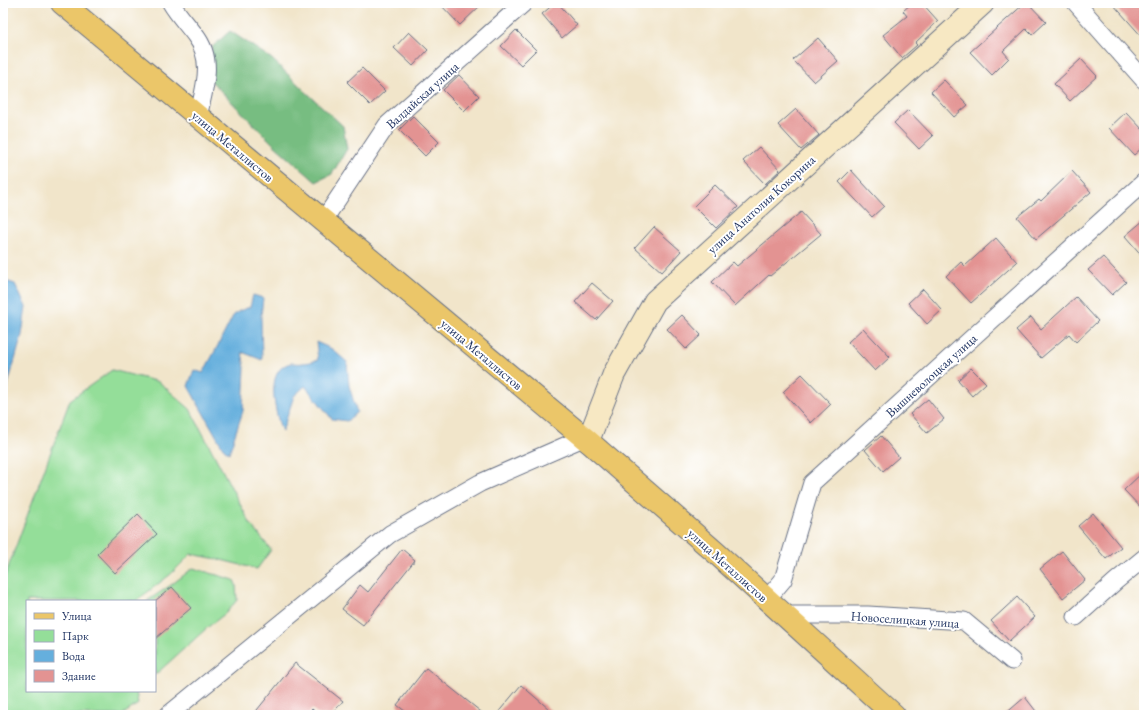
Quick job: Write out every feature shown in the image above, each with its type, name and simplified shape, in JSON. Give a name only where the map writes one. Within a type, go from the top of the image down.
[{"type":"main road","name":"улица Металлистов","points":[[62,3],[586,440],[715,552],[894,715]]},
{"type":"street","points":[[171,3],[196,36],[204,51],[207,63],[208,72],[198,117]]},
{"type":"street","name":"Валдайская улица","points":[[323,222],[387,125],[524,3]]},
{"type":"street","name":"улица Анатолия Кокорина","points":[[586,440],[614,374],[655,301],[983,3]]},
{"type":"street","points":[[1076,3],[1144,80]]},
{"type":"street","name":"Вышневолоцкая улица","points":[[767,599],[784,580],[812,484],[1144,182]]},
{"type":"street","points":[[168,715],[390,534],[480,483],[586,440]]},
{"type":"street","points":[[1076,617],[1116,580],[1144,558]]},
{"type":"street","name":"Новоселицкая улица","points":[[784,615],[868,615],[964,621],[1012,661]]},
{"type":"green space","points":[[230,31],[272,59],[343,126],[347,149],[332,174],[316,182],[274,145],[210,80],[212,47]]},
{"type":"green space","points":[[112,370],[159,382],[190,409],[250,523],[271,550],[257,569],[191,554],[171,574],[137,600],[26,600],[26,692],[136,692],[138,704],[122,715],[3,715],[3,587],[6,573],[70,400]]},
{"type":"green space","points":[[193,568],[234,580],[236,585],[237,600],[226,613],[208,627],[156,674],[156,600],[148,600]]},
{"type":"water","points":[[3,280],[15,284],[26,307],[22,335],[3,402]]},
{"type":"water","points":[[253,295],[263,298],[261,316],[262,360],[242,352],[245,368],[243,411],[229,453],[223,448],[188,386],[194,370],[203,373],[233,316],[239,311],[250,307]]},
{"type":"water","points":[[316,342],[332,349],[347,362],[349,386],[357,412],[347,421],[332,419],[305,386],[294,396],[282,432],[277,415],[274,393],[274,383],[277,374],[282,367],[291,363],[305,363],[318,360]]},
{"type":"building","points":[[439,3],[483,3],[460,25]]},
{"type":"building","points":[[555,3],[558,3],[577,25],[562,38],[542,14]]},
{"type":"building","points":[[912,3],[922,3],[938,21],[915,43],[917,45],[902,58],[883,35],[907,16],[903,11]]},
{"type":"building","points":[[1025,3],[1028,3],[1046,22],[1032,35],[1026,29],[1003,51],[1009,58],[992,75],[970,52]]},
{"type":"building","points":[[1112,3],[1144,3],[1144,39]]},
{"type":"building","points":[[516,30],[536,50],[521,65],[501,46]]},
{"type":"building","points":[[409,32],[428,50],[413,66],[394,48]]},
{"type":"building","points":[[818,38],[838,61],[814,82],[793,60]]},
{"type":"building","points":[[1081,59],[1097,76],[1070,101],[1054,84]]},
{"type":"building","points":[[362,68],[385,91],[370,105],[347,82]]},
{"type":"building","points":[[459,75],[479,96],[464,111],[443,90]]},
{"type":"building","points":[[944,80],[968,105],[954,117],[931,92]]},
{"type":"building","points":[[796,109],[819,135],[801,150],[778,125]]},
{"type":"building","points":[[908,110],[933,136],[919,149],[894,123]]},
{"type":"building","points":[[1126,112],[1144,131],[1144,146],[1134,155],[1109,128]]},
{"type":"building","points":[[413,116],[439,142],[425,156],[399,130]]},
{"type":"building","points":[[759,147],[780,170],[765,184],[743,161]]},
{"type":"building","points":[[851,170],[884,206],[872,217],[839,182]]},
{"type":"building","points":[[1072,171],[1091,192],[1036,239],[1017,217],[1039,199],[1041,201]]},
{"type":"building","points":[[715,185],[738,207],[716,228],[694,206]]},
{"type":"building","points":[[801,212],[821,234],[770,276],[769,275],[735,306],[712,282],[733,262],[737,266]]},
{"type":"building","points":[[1144,220],[1144,258],[1125,236]]},
{"type":"building","points":[[654,227],[681,251],[662,272],[635,248]]},
{"type":"building","points":[[996,238],[1017,262],[971,303],[946,276],[961,262],[965,266]]},
{"type":"building","points":[[1103,257],[1126,282],[1112,295],[1088,270]]},
{"type":"building","points":[[592,283],[613,301],[596,320],[575,302]]},
{"type":"building","points":[[923,289],[942,310],[927,324],[908,303]]},
{"type":"building","points":[[1076,297],[1098,321],[1076,342],[1069,334],[1041,358],[1016,330],[1031,317],[1041,329]]},
{"type":"building","points":[[682,315],[701,335],[686,349],[667,329]]},
{"type":"building","points":[[863,328],[890,357],[875,371],[848,342]]},
{"type":"building","points":[[971,368],[986,383],[972,396],[958,380]]},
{"type":"building","points":[[802,374],[831,404],[811,423],[783,392]]},
{"type":"building","points":[[928,399],[944,419],[927,433],[910,414]]},
{"type":"building","points":[[881,436],[899,457],[883,471],[865,450]]},
{"type":"building","points":[[1144,471],[1144,511],[1124,490]]},
{"type":"building","points":[[1093,513],[1121,547],[1106,559],[1078,526]]},
{"type":"building","points":[[138,514],[157,534],[115,573],[97,554]]},
{"type":"building","points":[[402,549],[415,560],[363,625],[342,609],[360,585],[368,592]]},
{"type":"building","points":[[1062,551],[1085,580],[1063,598],[1040,569]]},
{"type":"building","points":[[172,587],[191,608],[156,638],[156,600]]},
{"type":"building","points":[[1017,597],[1035,617],[1009,641],[991,621]]},
{"type":"building","points":[[295,663],[343,701],[331,715],[319,715],[312,709],[307,715],[253,715]]},
{"type":"building","points":[[426,668],[485,715],[410,715],[397,705]]},
{"type":"building","points":[[521,685],[556,715],[496,715]]},
{"type":"building","points":[[1025,697],[1039,715],[1004,715]]}]
